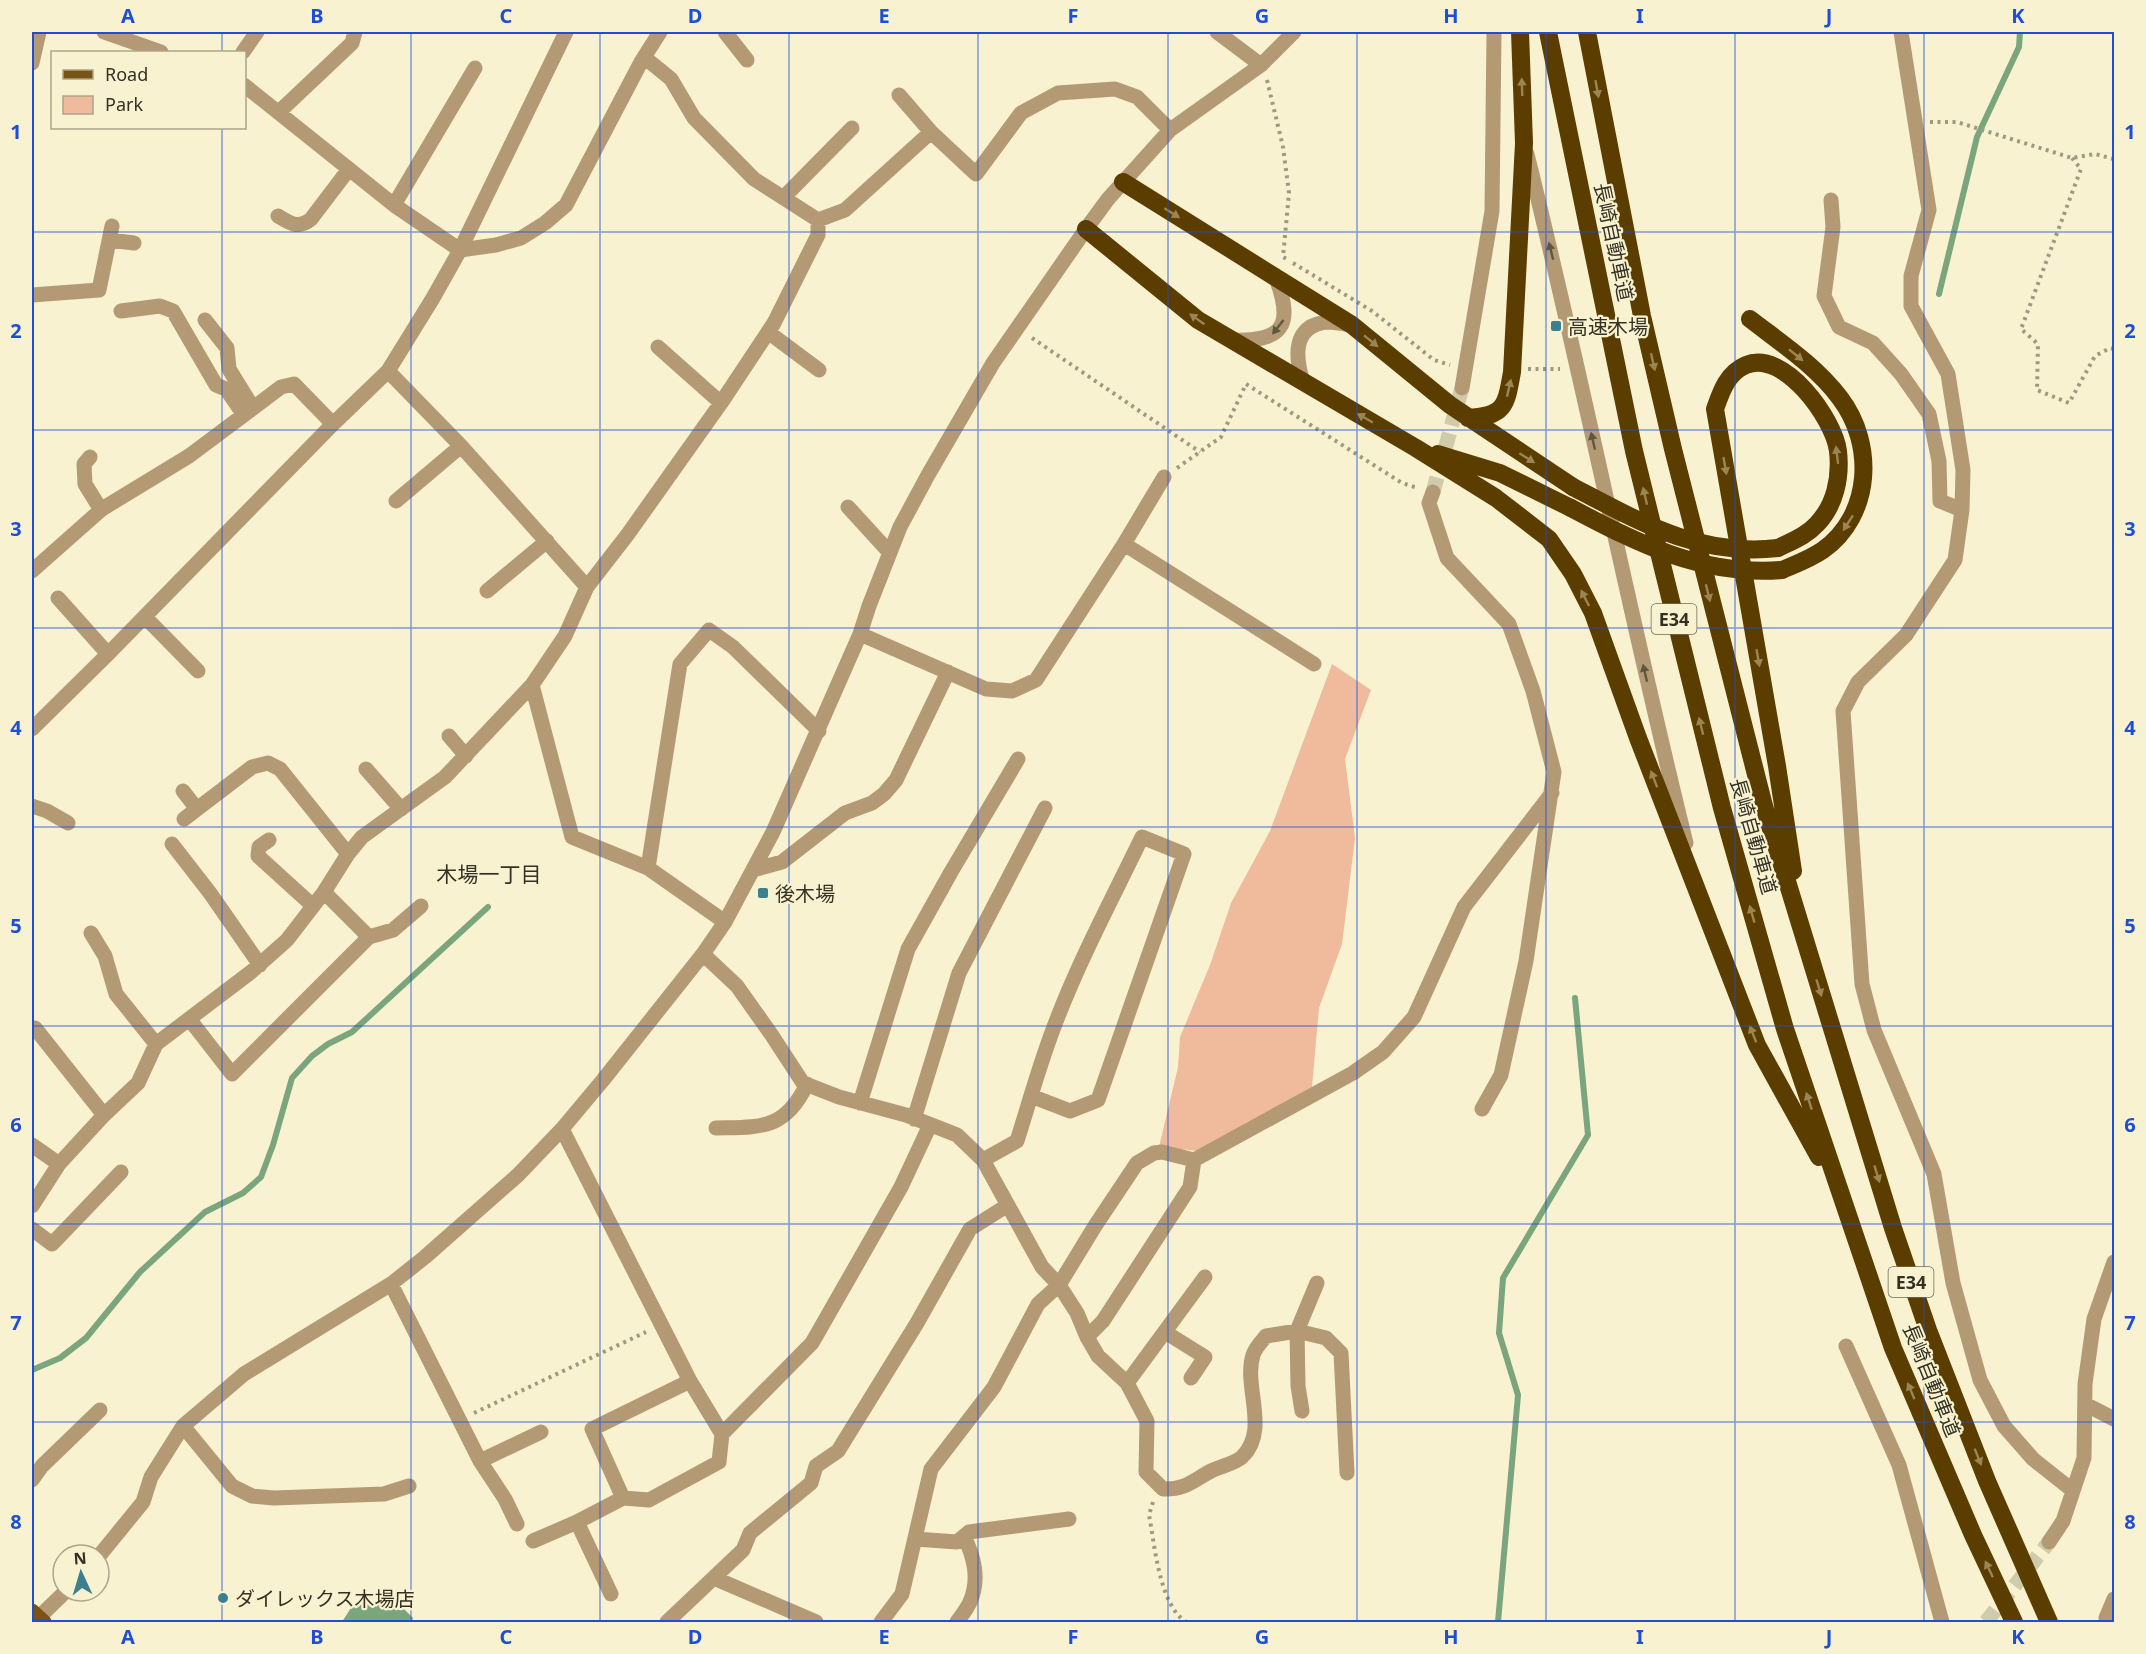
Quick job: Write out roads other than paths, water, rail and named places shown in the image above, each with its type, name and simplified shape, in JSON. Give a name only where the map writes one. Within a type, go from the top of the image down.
[{"type":"highway","points":[[1468,417],[1487,417],[1500,410],[1508,395],[1512,372],[1524,143],[1520,32]]},
{"type":"highway","name":"長崎自動車道","points":[[1548,32],[1634,451],[1722,808],[1785,1029],[1893,1348],[1973,1535],[2014,1623]]},
{"type":"highway","name":"長崎自動車道","points":[[1587,32],[1642,316],[1673,449],[1752,761],[1893,1227],[1928,1330],[1987,1481],[2049,1623]]},
{"type":"highway","points":[[1122,182],[1352,325],[1450,405],[1573,487],[1633,519],[1685,539],[1724,549],[1757,550],[1778,548],[1800,538],[1817,525],[1831,505],[1837,484],[1838,449],[1821,410],[1787,373],[1761,363],[1747,364],[1734,373],[1724,385],[1715,409],[1777,766],[1802,932]]},
{"type":"highway","points":[[1086,229],[1198,320],[1416,448],[1496,498],[1549,539],[1573,574],[1593,614],[1757,1045],[1841,1196]]},
{"type":"highway","points":[[1416,448],[1500,473],[1634,541],[1687,560],[1732,570],[1755,572],[1782,570],[1805,561],[1824,549],[1842,531],[1857,509],[1863,482],[1864,461],[1859,437],[1841,398],[1800,358],[1750,319]]},
{"type":"street","points":[[32,63],[39,32]]},
{"type":"street","points":[[244,51],[256,32]]},
{"type":"street","points":[[279,112],[352,43],[355,32]]},
{"type":"street","points":[[32,729],[388,371],[434,298],[460,250],[566,32]]},
{"type":"street","points":[[246,87],[394,205],[460,250],[496,245],[521,238],[545,224],[566,205],[644,57],[660,32]]},
{"type":"street","points":[[725,32],[747,60]]},
{"type":"street","points":[[1217,32],[1261,65]]},
{"type":"street","points":[[110,1543],[143,1502],[151,1477],[183,1426],[244,1374],[391,1284],[518,1175],[562,1129],[703,954],[725,922],[774,832],[860,634],[900,527],[993,363],[1086,229],[1122,182],[1170,130],[1261,65],[1293,32]]},
{"type":"street","points":[[1462,388],[1492,211],[1494,32]]},
{"type":"street","points":[[1901,32],[1929,210],[1911,276],[1911,306],[1948,374],[1963,470],[1962,510],[1955,561],[1906,634],[1858,682],[1843,711],[1862,984],[1874,1030],[1934,1174],[1953,1283],[1980,1380],[2004,1426],[2033,1459],[2072,1490]]},
{"type":"street","points":[[114,33],[159,51]]},
{"type":"street","points":[[644,57],[671,79],[694,118],[754,179],[818,220]]},
{"type":"street","points":[[394,205],[475,68]]},
{"type":"street","points":[[899,95],[931,132],[976,174],[1021,113],[1059,93],[1115,89],[1137,98],[1170,130]]},
{"type":"street","points":[[783,198],[852,128]]},
{"type":"street","points":[[818,220],[844,210],[931,132]]},
{"type":"street","points":[[1524,143],[1553,260],[1654,717],[1698,893]]},
{"type":"street","points":[[278,216],[296,226],[304,225],[349,169]]},
{"type":"street","points":[[1831,200],[1833,227],[1824,296],[1839,327],[1873,344],[1901,374],[1929,414],[1939,461],[1940,501],[1962,510]]},
{"type":"street","points":[[32,1206],[59,1164],[104,1115],[138,1083],[156,1044],[190,1020],[287,940],[362,837],[445,777],[532,685],[565,636],[586,586],[628,534],[721,403],[768,332],[818,236],[818,220]]},
{"type":"street","points":[[32,295],[99,291],[111,233],[134,243]]},
{"type":"street","points":[[1230,340],[1252,341],[1264,338],[1274,334],[1281,327],[1285,318],[1285,308],[1276,278]]},
{"type":"street","points":[[121,312],[160,306],[173,311],[216,385],[226,389],[249,412]]},
{"type":"street","points":[[205,320],[227,348],[229,369],[249,412]]},
{"type":"street","points":[[1303,382],[1297,354],[1299,343],[1305,332],[1328,322],[1352,325]]},
{"type":"street","points":[[768,332],[819,370]]},
{"type":"street","points":[[658,346],[721,403]]},
{"type":"street","points":[[388,371],[461,446],[586,586]]},
{"type":"street","points":[[32,571],[101,510],[189,456],[281,387],[294,384],[333,424]]},
{"type":"street","points":[[396,501],[461,446]]},
{"type":"street","points":[[90,457],[84,464],[85,484],[101,510]]},
{"type":"street","points":[[860,634],[986,689],[1012,690],[1036,680],[1124,544],[1164,477]]},
{"type":"street","points":[[1433,492],[1429,503],[1447,558],[1509,624],[1533,691],[1554,772],[1524,972],[1501,1074],[1482,1109]]},
{"type":"street","points":[[848,507],[890,553]]},
{"type":"street","points":[[487,591],[547,541]]},
{"type":"street","points":[[1124,544],[1314,664]]},
{"type":"street","points":[[58,598],[108,654]]},
{"type":"street","points":[[145,617],[198,671]]},
{"type":"street","points":[[648,868],[680,664],[709,630],[733,647],[819,731]]},
{"type":"street","points":[[753,870],[782,862],[845,813],[872,803],[884,794],[896,780],[948,672]]},
{"type":"street","points":[[532,685],[572,837],[648,868],[725,922]]},
{"type":"street","points":[[449,736],[466,756]]},
{"type":"street","points":[[860,1103],[908,949],[1018,759]]},
{"type":"street","points":[[184,819],[252,766],[268,763],[280,769],[348,854]]},
{"type":"street","points":[[366,769],[401,809]]},
{"type":"street","points":[[183,791],[197,809]]},
{"type":"street","points":[[881,1623],[902,1594],[930,1469],[994,1387],[1038,1304],[1059,1285],[1137,1163],[1154,1153],[1177,1155],[1194,1160],[1353,1072],[1383,1052],[1414,1017],[1464,907],[1552,793]]},
{"type":"street","points":[[32,806],[48,811],[68,823]]},
{"type":"street","points":[[914,1119],[959,973],[1045,808]]},
{"type":"street","points":[[984,1161],[1017,1141],[1031,1096],[1056,1019],[1142,837],[1184,854],[1098,1100],[1070,1111],[1031,1096]]},
{"type":"street","points":[[268,840],[260,847],[258,856],[312,905]]},
{"type":"street","points":[[172,844],[260,964]]},
{"type":"street","points":[[324,892],[369,937]]},
{"type":"street","points":[[190,1020],[232,1074],[369,937],[393,930],[421,906]]},
{"type":"street","points":[[91,933],[105,956],[116,994],[156,1044]]},
{"type":"street","points":[[703,954],[736,986],[803,1083],[957,1135],[984,1161],[1042,1267],[1059,1285],[1077,1313],[1098,1356],[1127,1383],[1147,1420],[1146,1472],[1163,1489],[1178,1490],[1242,1458],[1253,1440],[1256,1421],[1250,1381],[1253,1353],[1266,1335],[1297,1331],[1326,1338],[1341,1353],[1347,1473]]},
{"type":"street","points":[[35,1028],[104,1115]]},
{"type":"street","points":[[716,1128],[767,1125],[783,1118],[799,1102],[807,1084]]},
{"type":"street","points":[[722,1434],[812,1343],[901,1187],[930,1125]]},
{"type":"street","points":[[533,1540],[577,1522],[623,1498],[649,1500],[719,1462],[722,1434],[690,1381],[562,1129]]},
{"type":"street","points":[[32,1145],[59,1164]]},
{"type":"street","points":[[1087,1337],[1103,1321],[1190,1187],[1194,1160]]},
{"type":"street","points":[[32,1229],[52,1244],[121,1172]]},
{"type":"street","points":[[670,1622],[743,1550],[750,1533],[811,1483],[816,1466],[838,1451],[917,1323],[970,1229],[1008,1205]]},
{"type":"street","points":[[2049,1542],[2063,1521],[2084,1458],[2085,1384],[2094,1318],[2115,1262]]},
{"type":"street","points":[[1127,1383],[1205,1277]]},
{"type":"street","points":[[1302,1411],[1298,1386],[1297,1331],[1317,1283]]},
{"type":"street","points":[[391,1284],[480,1461],[505,1499],[517,1524]]},
{"type":"street","points":[[1165,1332],[1205,1357],[1191,1378]]},
{"type":"street","points":[[1846,1346],[1899,1465],[1942,1623]]},
{"type":"street","points":[[623,1498],[592,1429],[690,1381]]},
{"type":"street","points":[[2085,1404],[2115,1419]]},
{"type":"street","points":[[32,1480],[42,1466],[100,1410]]},
{"type":"street","points":[[183,1426],[232,1486],[252,1496],[274,1498],[384,1494],[409,1486]]},
{"type":"street","points":[[480,1461],[541,1432]]},
{"type":"street","points":[[915,1539],[957,1542],[969,1532],[1069,1519]]},
{"type":"street","points":[[577,1522],[611,1594]]},
{"type":"street","points":[[957,1623],[970,1601],[976,1574],[974,1556],[964,1536]]},
{"type":"street","points":[[714,1578],[815,1622]]},
{"type":"street","points":[[2107,1623],[2106,1617],[2115,1599]]},
{"type":"street","points":[[37,1619],[54,1603]]},
{"type":"waterway","points":[[1939,294],[1977,137],[2019,47],[2020,32]]},
{"type":"waterway","points":[[32,1370],[60,1358],[86,1338],[140,1272],[205,1212],[243,1193],[261,1177],[273,1145],[292,1078],[312,1056],[328,1044],[352,1032],[488,907]]},
{"type":"waterway","points":[[1498,1622],[1518,1395],[1499,1333],[1503,1278],[1588,1135],[1575,998]]},
{"type":"tunnel","points":[[1433,492],[1462,388]]},
{"type":"tunnel","points":[[1986,1622],[2049,1542]]},
{"type":"place","name":"高速木場","points":[[1556,326]]},
{"type":"place","name":"後木場","points":[[763,893]]},
{"type":"place","name":"ダイレックス木場店","points":[[223,1598]]},
{"type":"district","name":"木場一丁目","points":[[489,874]]}]
